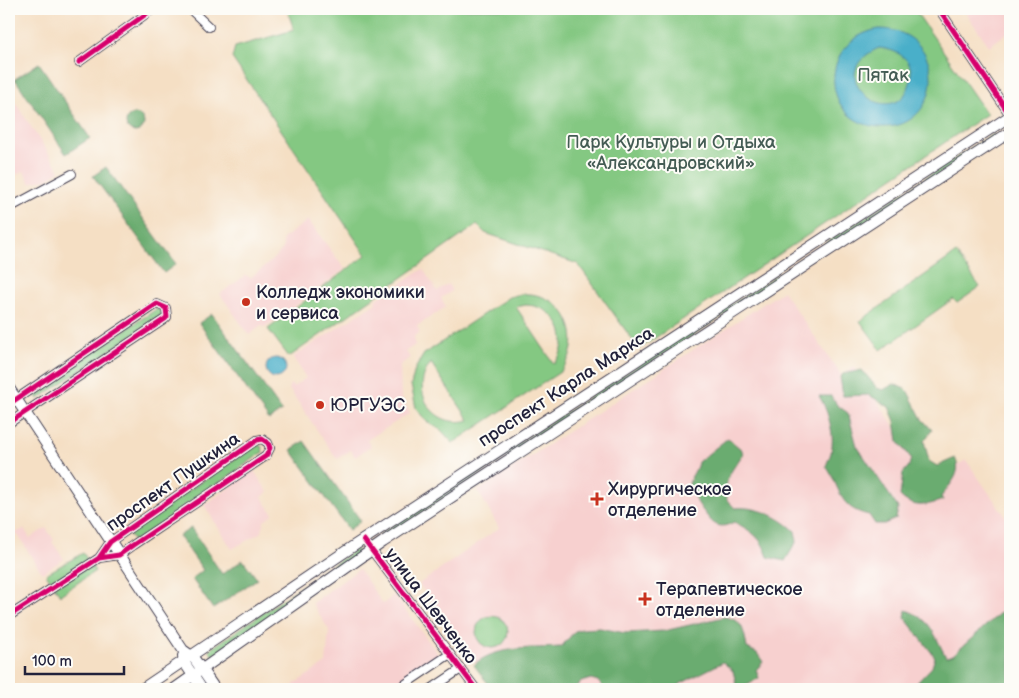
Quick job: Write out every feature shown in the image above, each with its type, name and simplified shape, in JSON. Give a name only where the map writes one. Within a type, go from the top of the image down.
[{"type":"main road","name":"проспект Карла Маркса","points":[[142,689],[364,540],[1010,115]]},
{"type":"main road","name":"проспект Карла Маркса","points":[[174,689],[371,550],[1010,132]]},
{"type":"main road","points":[[9,388],[12,402],[25,413],[182,650],[202,670],[215,689]]},
{"type":"main road","points":[[189,659],[193,676],[202,689]]},
{"type":"street","points":[[79,62],[153,9]]},
{"type":"street","points":[[190,9],[209,27]]},
{"type":"street","points":[[939,9],[1010,115]]},
{"type":"street","points":[[9,208],[72,174]]},
{"type":"street","points":[[9,423],[167,317],[166,308],[157,304],[12,402]]},
{"type":"street","name":"проспект Пушкина","points":[[9,616],[99,558],[119,554],[266,456],[270,448],[268,443],[262,439],[257,440],[110,542],[99,558]]},
{"type":"street","name":"улица Шевченко","points":[[364,540],[476,689]]},
{"type":"street","points":[[398,689],[450,654]]},
{"type":"street","points":[[431,689],[461,669]]},
{"type":"shaded area","points":[[963,9],[1010,9],[1010,31],[989,46]]},
{"type":"shaded area","points":[[9,93],[60,171],[47,179],[30,183],[24,171],[11,177],[17,189],[9,193]]},
{"type":"shaded area","points":[[308,220],[345,269],[283,315],[265,327],[261,326],[249,335],[220,294],[246,275],[250,278],[269,263],[283,249],[283,239]]},
{"type":"shaded area","points":[[423,269],[437,291],[448,284],[452,291],[441,298],[446,307],[417,326],[420,332],[414,336],[415,345],[406,351],[410,358],[400,365],[401,397],[410,413],[367,440],[371,446],[355,457],[351,450],[337,459],[289,389],[291,384],[293,387],[306,378],[293,357],[376,303],[375,300]]},
{"type":"shaded area","points":[[783,291],[842,376],[854,367],[931,480],[966,460],[1010,523],[1010,689],[494,689],[419,584],[499,528],[478,491]]},
{"type":"shaded area","points":[[254,471],[268,492],[262,497],[273,514],[264,521],[262,532],[232,549],[204,505]]},
{"type":"shaded area","points":[[9,523],[15,533],[24,529],[30,538],[46,528],[54,540],[52,542],[64,559],[42,573],[18,535],[9,534]]},
{"type":"shaded area","points":[[359,569],[383,604],[394,595],[439,655],[390,689],[296,689],[293,685],[326,663],[329,630],[312,603]]},
{"type":"green space","name":"Парк Культуры и Отдыха «Александровский»","points":[[287,9],[914,9],[987,114],[639,349],[578,264],[485,233],[477,225],[289,357],[268,329],[366,255],[232,58],[235,47],[294,30]]},
{"type":"green space","points":[[39,63],[90,138],[66,154],[15,79]]},
{"type":"green space","points":[[131,114],[139,114],[144,119],[142,130],[131,132],[126,127],[126,119]]},
{"type":"green space","points":[[993,134],[996,137],[383,538],[380,534]]},
{"type":"green space","points":[[106,167],[176,264],[164,273],[93,176]]},
{"type":"green space","points":[[956,253],[980,287],[957,303],[953,299],[881,350],[860,321]]},
{"type":"green space","points":[[521,294],[536,295],[550,300],[560,309],[568,320],[572,332],[572,345],[568,359],[560,372],[453,443],[441,430],[426,421],[416,408],[411,385],[415,369],[424,354],[509,297]],"holes":[[[526,305],[546,311],[560,326],[563,344],[554,364],[516,307]],[[431,363],[469,420],[456,422],[445,419],[428,406],[422,385]]]},
{"type":"green space","points":[[158,308],[163,315],[38,399],[33,391]]},
{"type":"green space","points":[[212,314],[282,411],[269,420],[199,323]]},
{"type":"green space","points":[[862,370],[877,388],[883,390],[894,384],[907,390],[922,419],[932,430],[924,441],[929,461],[937,466],[955,458],[957,463],[956,474],[941,497],[943,500],[931,504],[915,505],[900,496],[903,473],[909,466],[911,458],[898,441],[895,421],[889,407],[869,395],[843,396],[840,377],[843,374]]},
{"type":"green space","points":[[819,396],[831,396],[837,405],[848,413],[857,446],[898,508],[896,519],[884,524],[875,524],[869,515],[851,508],[842,496],[826,466],[831,451],[832,434],[827,413]]},
{"type":"green space","points":[[728,438],[742,450],[743,454],[727,480],[727,500],[735,508],[759,510],[767,513],[795,531],[797,541],[785,561],[768,557],[766,550],[759,540],[740,525],[734,522],[723,526],[715,524],[704,512],[692,493],[689,484],[698,462]]},
{"type":"green space","points":[[304,441],[361,521],[349,530],[291,450]]},
{"type":"green space","points":[[257,444],[262,447],[263,452],[135,543],[127,532]]},
{"type":"green space","points":[[191,528],[222,574],[243,560],[257,579],[213,609],[192,579],[203,570],[179,536]]},
{"type":"green space","points":[[356,549],[360,555],[213,656],[209,650]]},
{"type":"green space","points":[[83,553],[95,571],[60,595],[46,574]]},
{"type":"green space","points":[[1010,604],[1010,681],[997,689],[911,689],[932,667],[935,657],[905,618],[906,610],[922,618],[927,623],[946,657],[953,655]]},
{"type":"green space","points":[[492,616],[504,620],[508,632],[504,644],[492,648],[480,644],[476,632],[480,620]]},
{"type":"green space","points":[[724,617],[739,623],[742,627],[747,648],[757,653],[763,662],[756,670],[759,678],[738,689],[729,689],[736,683],[733,671],[723,662],[680,684],[677,689],[604,689],[598,681],[591,679],[581,682],[576,689],[492,689],[474,665],[493,654],[504,651],[561,647],[575,631],[582,629],[600,628],[625,633],[664,631]]},
{"type":"water","points":[[879,29],[902,33],[918,45],[928,61],[931,79],[928,97],[918,113],[902,124],[881,127],[861,123],[847,112],[837,98],[834,81],[836,64],[844,49],[859,36]],"holes":[[[879,48],[894,51],[905,59],[911,70],[909,86],[901,99],[889,104],[876,102],[865,95],[857,84],[855,72],[862,59]]]},
{"type":"water","points":[[276,358],[283,361],[286,368],[283,375],[276,378],[269,375],[266,368],[269,361]]},
{"type":"cycle path","points":[[79,62],[153,9]]},
{"type":"cycle path","points":[[939,9],[1010,115]]},
{"type":"cycle path","points":[[9,404],[157,304],[166,308],[167,317],[165,319],[9,423]]},
{"type":"cycle path","points":[[9,616],[99,558],[119,555],[266,456],[270,448],[268,443],[262,439],[257,440],[110,542],[99,558]]},
{"type":"cycle path","points":[[364,540],[476,689]]},
{"type":"place","name":"Колледж экономики и сервиса","points":[[246,302]]},
{"type":"place","name":"ЮРГУЭС","points":[[320,405]]},
{"type":"place","name":"Хирургическое отделение","points":[[597,499]]},
{"type":"place","name":"Терапевтическое отделение","points":[[645,599]]},
{"type":"park label","name":"Пятак","points":[[883,75]]}]
